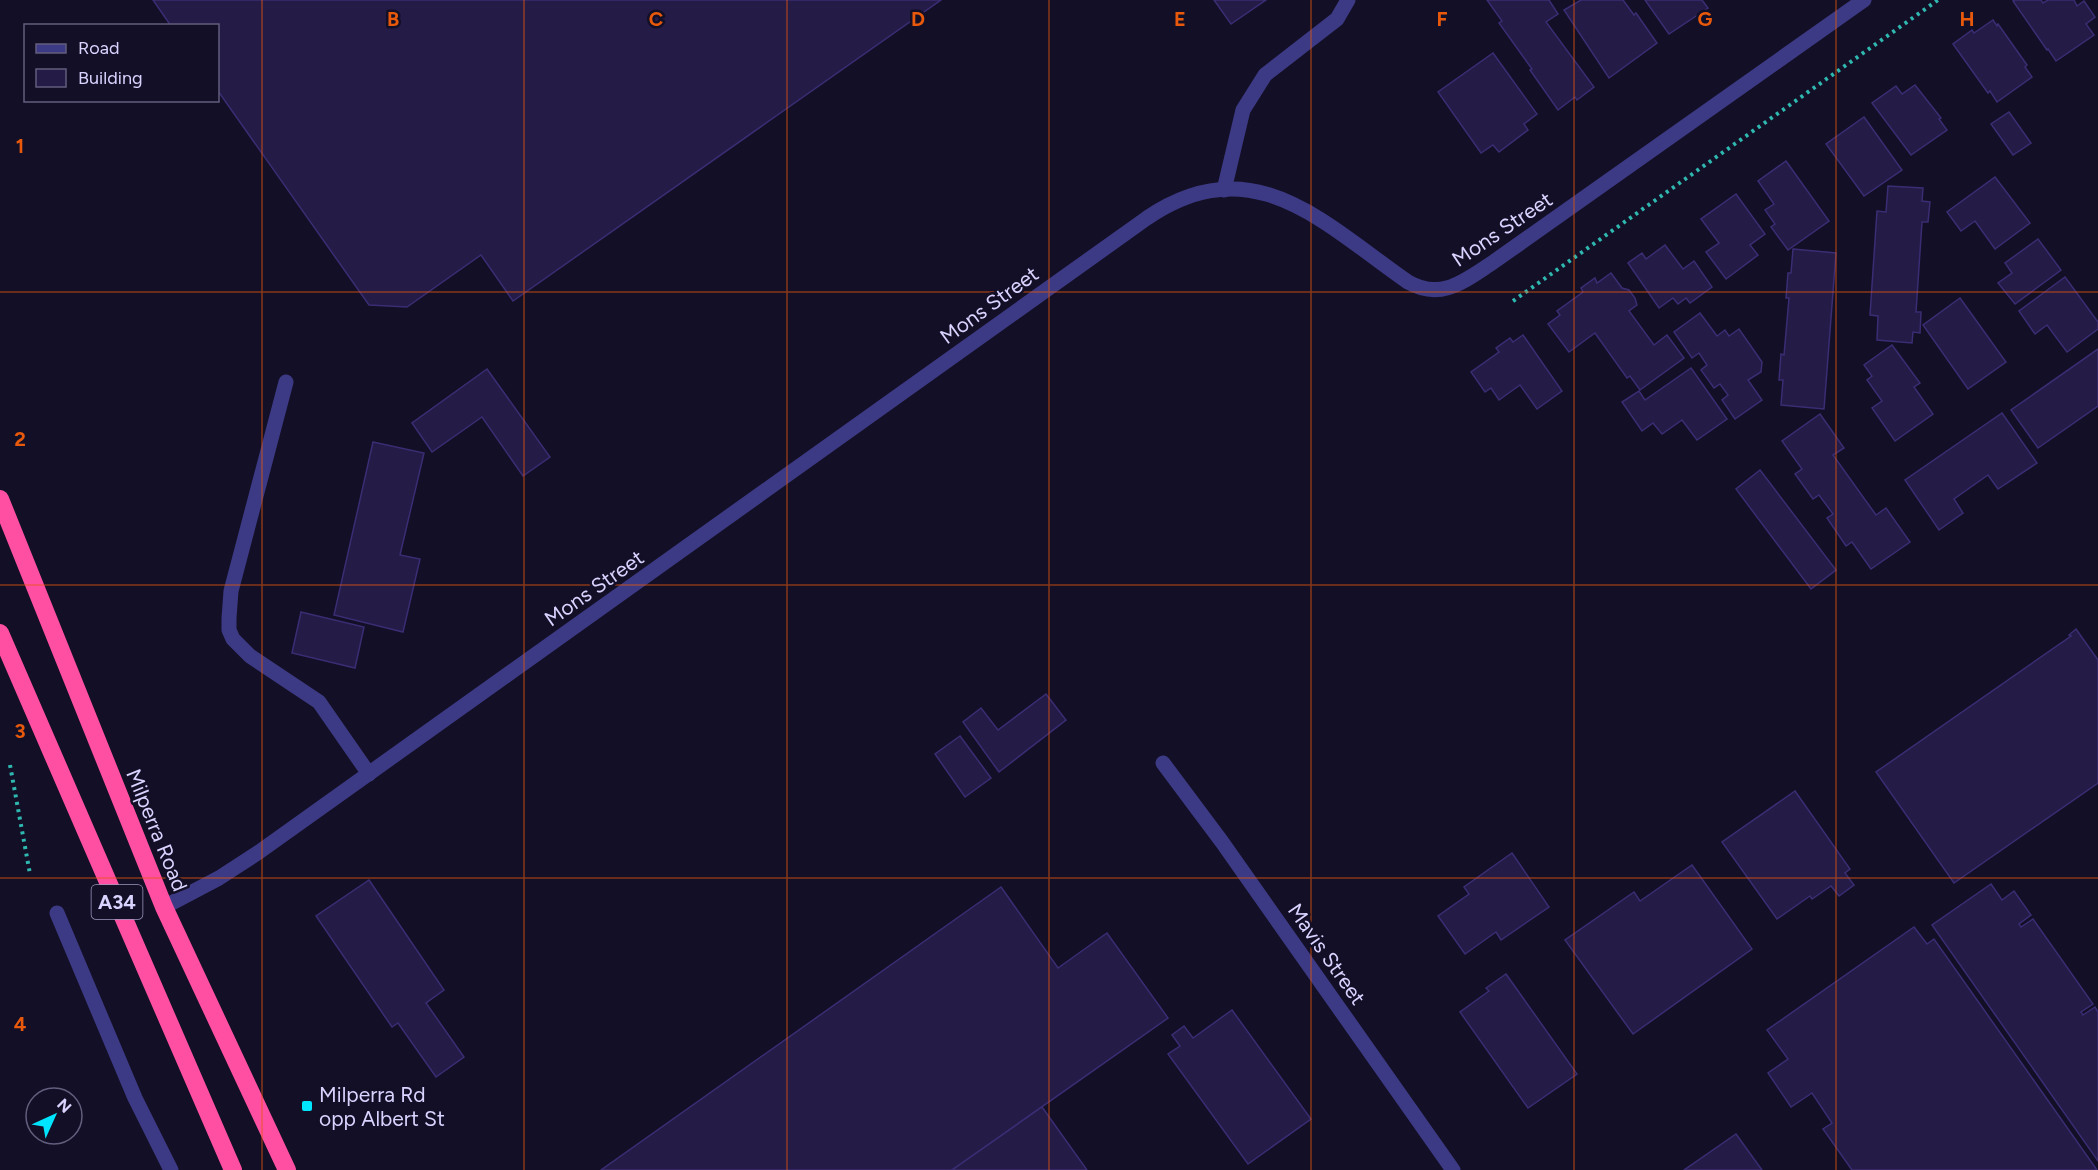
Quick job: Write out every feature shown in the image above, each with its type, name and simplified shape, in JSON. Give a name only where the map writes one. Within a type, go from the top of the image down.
[{"type":"highway","name":"Milperra Road","points":[[0,500],[164,906],[287,1170]]},
{"type":"highway","name":"A34","points":[[0,633],[233,1170]]},
{"type":"street","points":[[1224,190],[1243,110],[1265,75],[1337,19],[1348,0]]},
{"type":"street","name":"Mons Street","points":[[164,906],[237,867],[1175,200],[1192,194],[1224,190],[1256,192],[1288,201],[1319,218],[1418,288],[1443,290],[1466,280],[1492,263],[1864,0]]},
{"type":"street","points":[[286,382],[231,591],[229,630],[233,639],[250,656],[319,702],[369,774]]},
{"type":"street","name":"Mavis Street","points":[[1163,763],[1222,842],[1453,1170]]},
{"type":"street","points":[[57,913],[135,1098],[171,1170]]},
{"type":"path","points":[[1513,301],[1938,0]]},
{"type":"path","points":[[10,765],[30,874]]},
{"type":"building","points":[[153,0],[941,0],[513,301],[481,255],[407,307],[369,305],[219,92],[219,24],[170,24]]},
{"type":"building","points":[[1214,0],[1266,0],[1231,24]]},
{"type":"building","points":[[1487,0],[1549,0],[1558,14],[1546,22],[1594,87],[1577,100],[1575,97],[1558,110],[1499,23],[1502,21]]},
{"type":"building","points":[[1581,0],[1623,0],[1634,15],[1636,13],[1657,43],[1609,78],[1564,10]]},
{"type":"building","points":[[1645,0],[1702,0],[1708,8],[1669,34]]},
{"type":"building","points":[[2041,0],[2043,3],[2048,0],[2074,0],[2077,6],[2084,1],[2095,17],[2086,24],[2094,35],[2056,61],[2013,1]]},
{"type":"building","points":[[1993,20],[2027,65],[2025,67],[2032,77],[1997,102],[1953,44],[1972,30],[1974,33]]},
{"type":"building","points":[[1493,53],[1537,114],[1524,124],[1528,130],[1499,152],[1493,145],[1481,153],[1438,92]]},
{"type":"building","points":[[1915,85],[1941,118],[1939,119],[1947,130],[1911,155],[1872,103],[1896,86],[1902,94]]},
{"type":"building","points":[[2009,112],[2031,143],[2013,155],[1991,124]]},
{"type":"building","points":[[1864,117],[1902,170],[1864,196],[1826,144]]},
{"type":"building","points":[[1786,161],[1829,221],[1788,250],[1771,227],[1775,224],[1765,210],[1774,204],[1758,181]]},
{"type":"building","points":[[1995,177],[2030,223],[1995,249],[1975,221],[1961,231],[1947,212]]},
{"type":"building","points":[[1888,186],[1923,188],[1922,201],[1930,202],[1928,222],[1922,222],[1916,312],[1921,312],[1920,333],[1913,332],[1912,343],[1877,340],[1878,316],[1870,315],[1877,211],[1886,212]]},
{"type":"building","points":[[1736,194],[1765,234],[1750,245],[1758,255],[1726,279],[1706,252],[1719,243],[1701,219]]},
{"type":"building","points":[[2038,239],[2061,270],[2015,304],[1998,283],[2012,273],[2005,263]]},
{"type":"building","points":[[1665,245],[1683,269],[1694,261],[1712,287],[1690,303],[1686,298],[1678,304],[1673,298],[1659,308],[1628,263],[1642,253],[1646,259]]},
{"type":"building","points":[[1793,249],[1836,253],[1824,409],[1781,405],[1783,380],[1779,380],[1781,354],[1784,355],[1789,298],[1786,298],[1788,273],[1791,273]]},
{"type":"building","points":[[1611,273],[1622,288],[1629,290],[1635,298],[1637,305],[1629,311],[1654,345],[1667,335],[1684,358],[1640,390],[1630,376],[1627,378],[1595,333],[1569,352],[1548,324],[1560,315],[1557,311],[1583,292],[1581,288],[1595,278],[1597,283]]},
{"type":"building","points":[[2065,277],[2098,322],[2098,329],[2067,352],[2047,325],[2035,334],[2019,311]]},
{"type":"building","points":[[1960,298],[2006,362],[1968,389],[1923,325]]},
{"type":"building","points":[[1700,313],[1717,336],[1725,330],[1729,336],[1739,329],[1762,362],[1761,372],[1748,380],[1762,400],[1735,419],[1722,400],[1728,395],[1720,384],[1714,388],[1701,370],[1707,365],[1699,353],[1692,358],[1674,332]]},
{"type":"building","points":[[1523,335],[1562,391],[1537,409],[1520,385],[1499,400],[1491,388],[1485,392],[1471,372],[1499,352],[1496,348],[1510,338],[1513,342]]},
{"type":"building","points":[[1892,345],[1920,383],[1914,387],[1933,414],[1895,441],[1872,408],[1882,401],[1867,380],[1872,376],[1864,365]]},
{"type":"building","points":[[2098,349],[2098,406],[2038,448],[2011,410]]},
{"type":"building","points":[[1691,368],[1727,419],[1697,440],[1682,420],[1662,434],[1653,423],[1642,431],[1622,402],[1639,391],[1645,400]]},
{"type":"building","points":[[487,369],[550,457],[523,476],[482,417],[432,452],[412,423]]},
{"type":"building","points":[[2002,413],[2037,463],[1998,489],[1988,475],[1954,499],[1963,513],[1939,530],[1905,480]]},
{"type":"building","points":[[1820,414],[1844,448],[1833,455],[1876,515],[1886,508],[1910,542],[1871,569],[1852,542],[1846,546],[1827,518],[1833,514],[1819,495],[1813,499],[1795,474],[1802,469],[1782,441]]},
{"type":"building","points":[[373,442],[424,453],[400,555],[420,559],[403,632],[334,615]]},
{"type":"building","points":[[1760,470],[1836,570],[1811,589],[1736,489]]},
{"type":"building","points":[[301,612],[364,627],[355,668],[292,653]]},
{"type":"building","points":[[2076,629],[2098,660],[2098,783],[1954,883],[1876,772],[2071,636],[2069,635]]},
{"type":"building","points":[[1046,694],[1066,720],[999,772],[963,722],[981,708],[998,730]]},
{"type":"building","points":[[960,736],[991,778],[965,797],[935,754]]},
{"type":"building","points":[[1795,791],[1850,869],[1845,873],[1854,885],[1839,896],[1831,886],[1812,899],[1810,896],[1777,919],[1722,842]]},
{"type":"building","points":[[1512,853],[1549,907],[1501,940],[1496,932],[1465,954],[1438,916],[1469,894],[1464,887]]},
{"type":"building","points":[[1692,865],[1752,949],[1633,1034],[1565,940],[1634,892],[1640,901]]},
{"type":"building","points":[[369,880],[444,990],[426,1003],[464,1057],[436,1077],[398,1023],[392,1027],[316,916]]},
{"type":"building","points":[[1991,884],[2002,900],[2014,891],[2031,915],[2019,924],[2021,927],[2033,919],[2093,1004],[2081,1012],[2083,1015],[2095,1007],[2098,1012],[2098,1161],[1932,925]]},
{"type":"building","points":[[1001,887],[1058,968],[1107,933],[1168,1018],[952,1170],[601,1170]]},
{"type":"building","points":[[1914,927],[1927,944],[1934,939],[2097,1170],[1852,1170],[1823,1129],[1832,1123],[1812,1093],[1791,1107],[1768,1073],[1788,1059],[1767,1030]]},
{"type":"building","points":[[1506,974],[1577,1074],[1528,1108],[1460,1012],[1489,991],[1486,988]]},
{"type":"building","points":[[1232,1010],[1311,1119],[1248,1164],[1168,1054],[1180,1046],[1172,1035],[1184,1026],[1193,1038]]},
{"type":"building","points":[[1042,1107],[1087,1170],[952,1170]]},
{"type":"building","points":[[1736,1134],[1762,1170],[1684,1170]]},
{"type":"place","name":"Milperra Rd opp Albert St","points":[[307,1106]]}]
